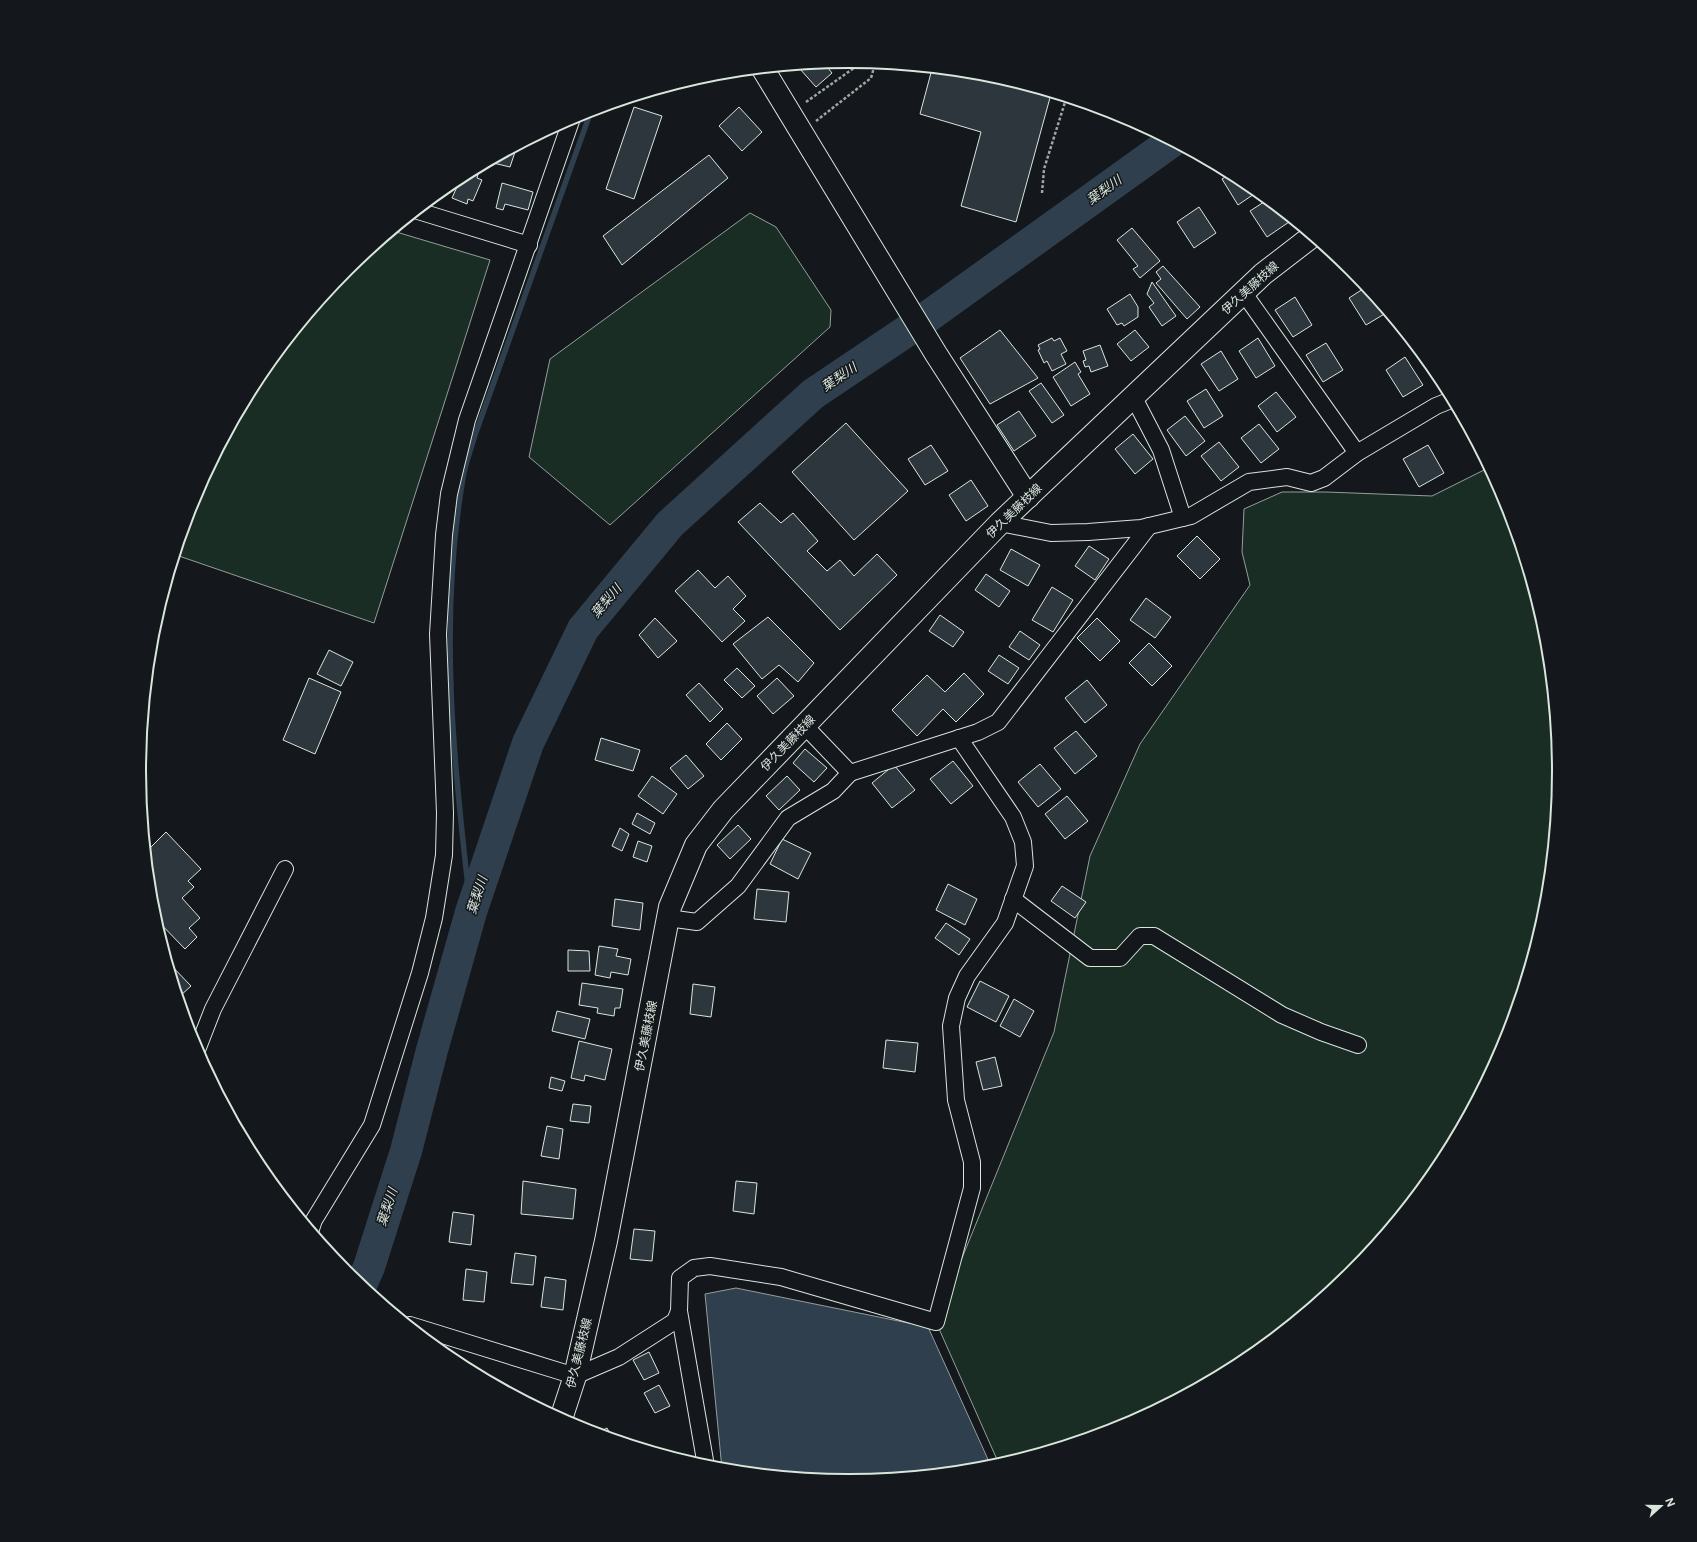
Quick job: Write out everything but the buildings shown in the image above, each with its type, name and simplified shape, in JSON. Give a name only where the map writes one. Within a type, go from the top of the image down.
[{"type":"main road","points":[[766,73],[936,354],[1028,497]]},
{"type":"main road","name":"伊久美藤枝線","points":[[563,1413],[575,1376],[606,1241],[670,907],[696,845],[723,810],[1000,523],[1263,274],[1308,239]]},
{"type":"street","points":[[312,1226],[314,1220],[372,1125],[420,973],[434,918],[444,855],[445,813],[438,634],[444,535],[449,494],[467,420],[569,126]]},
{"type":"street","points":[[422,212],[528,245]]},
{"type":"street","points":[[1244,292],[1357,453]]},
{"type":"street","points":[[1133,396],[1161,450],[1183,518]]},
{"type":"street","points":[[1000,523],[1051,532],[1088,532],[1141,528],[1191,516],[1249,482],[1286,477],[1311,483],[1324,478],[1357,453],[1436,406],[1446,402]]},
{"type":"street","points":[[668,918],[697,922],[738,886],[788,818],[833,791],[850,773],[978,732],[998,722],[1149,526]]},
{"type":"street","points":[[804,726],[850,773]]},
{"type":"street","points":[[705,1459],[679,1311],[680,1278],[694,1268],[710,1266],[781,1277],[936,1322],[972,1188],[972,1162],[956,1100],[951,1026],[952,1019],[957,998],[967,976],[1005,923],[1025,866],[1023,842],[1013,817],[959,738]]},
{"type":"street","points":[[200,1042],[213,1009],[284,869]]},
{"type":"street","points":[[1013,899],[1090,958],[1120,958],[1140,936],[1154,936],[1282,1016],[1358,1045]]},
{"type":"street","points":[[420,1328],[575,1376],[619,1357],[675,1320],[679,1311]]},
{"type":"path","points":[[790,114],[854,68]]},
{"type":"path","points":[[802,133],[871,78],[874,69]]},
{"type":"path","points":[[1042,193],[1044,169],[1065,102]]},
{"type":"green space","points":[[750,213],[776,227],[831,310],[830,327],[610,525],[529,457],[550,359]]},
{"type":"green space","points":[[397,232],[490,260],[374,623],[179,556],[199,502],[218,460],[240,419],[264,380],[320,307],[351,274]]},
{"type":"green space","points":[[1484,470],[1498,502],[1528,589],[1538,634],[1550,725],[1552,771],[1550,817],[1538,908],[1528,953],[1514,997],[1498,1040],[1479,1082],[1457,1123],[1433,1162],[1377,1235],[1346,1268],[1312,1300],[1276,1329],[1239,1356],[1200,1380],[1159,1402],[1074,1437],[1030,1450],[996,1458],[936,1322],[1054,1032],[1090,856],[1140,744],[1250,585],[1242,552],[1244,509],[1282,492],[1432,496]]},
{"type":"water","points":[[736,1288],[928,1327],[988,1460],[940,1468],[848,1474],[757,1468],[721,1462],[705,1294]]},
{"type":"waterway","points":[[471,912],[454,750],[451,695],[451,586],[455,532],[463,478],[475,435],[588,118]]},
{"type":"waterway","name":"葉梨川","points":[[363,1280],[369,1267],[406,1151],[432,1050],[471,912],[528,743],[583,629],[670,524],[813,394],[926,318],[1167,145]]}]
